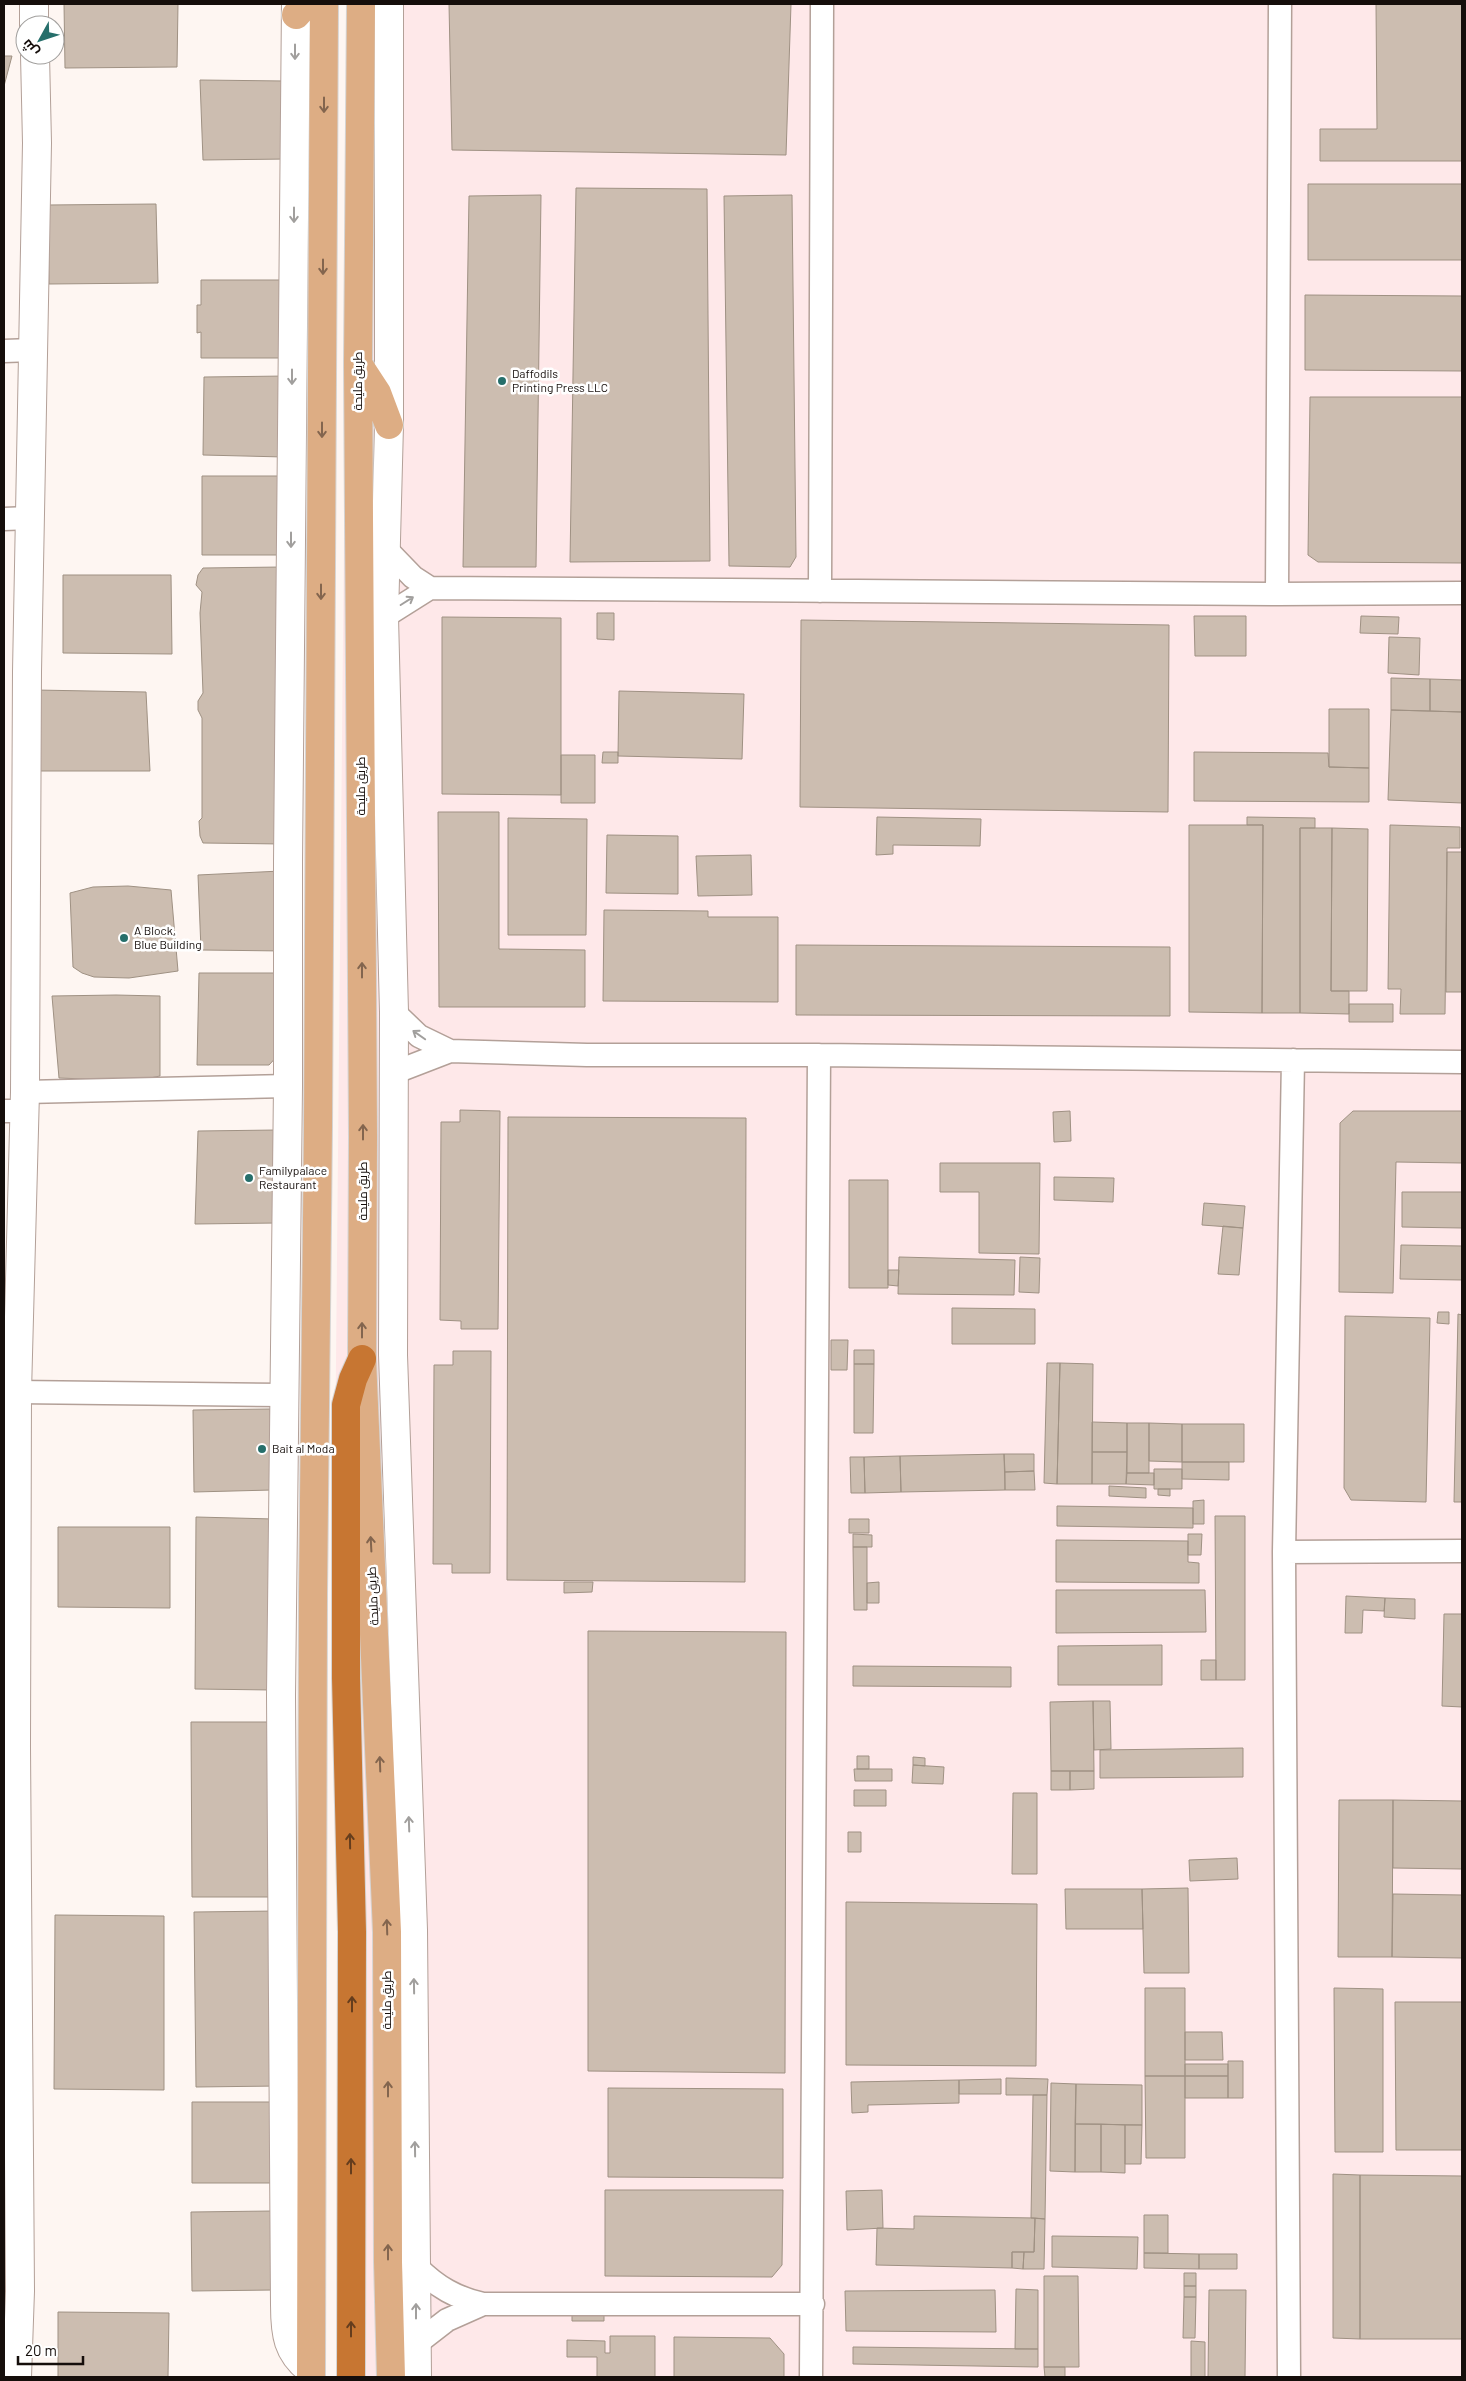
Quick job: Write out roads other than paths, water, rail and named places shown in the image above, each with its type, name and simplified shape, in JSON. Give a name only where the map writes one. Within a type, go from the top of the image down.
[{"type":"highway","points":[[351,2377],[352,1932],[346,1678],[346,1405],[352,1379],[362,1359]]},
{"type":"main road","points":[[311,2374],[313,1594],[318,1126],[324,4]]},
{"type":"main road","name":"طريق مليحة","points":[[360,4],[358,364],[363,1126],[362,1359],[387,1932],[388,2262],[391,2377]]},
{"type":"main road","points":[[358,364],[377,393],[389,426]]},
{"type":"street","points":[[388,4],[389,426],[384,547],[384,617],[394,1012],[394,1355],[413,1930],[417,2377]]},
{"type":"street","points":[[820,590],[822,4]]},
{"type":"street","points":[[1276,594],[1280,4]]},
{"type":"street","points":[[299,8],[281,1706],[285,2330],[293,2354],[311,2374]]},
{"type":"street","points":[[17,2377],[20,2282],[16,1756],[10,1498],[17,1392],[17,519],[33,350],[37,143],[35,65]]},
{"type":"street","points":[[4,351],[33,350]]},
{"type":"street","points":[[384,547],[413,577],[430,588]]},
{"type":"street","points":[[384,617],[430,588],[1276,594],[1462,593]]},
{"type":"street","points":[[394,1012],[419,1036],[450,1051]]},
{"type":"street","points":[[393,1073],[450,1051],[597,1055],[819,1055],[1462,1062]]},
{"type":"street","points":[[812,2377],[814,1596],[819,1055]]},
{"type":"street","points":[[1289,2377],[1284,1552],[1293,1060]]},
{"type":"street","points":[[18,1105],[288,1086]]},
{"type":"street","points":[[17,1392],[284,1394]]},
{"type":"street","points":[[1284,1552],[1462,1551]]},
{"type":"street","points":[[416,2267],[446,2292],[465,2300],[484,2304],[813,2304]]},
{"type":"street","points":[[416,2344],[447,2320],[484,2304]]},
{"type":"place","name":"Daffodils Printing Press LLC","points":[[502,381]]},
{"type":"place","name":"A Block, Blue Building","points":[[124,938]]},
{"type":"place","name":"Familypalace Restaurant","points":[[249,1178]]},
{"type":"place","name":"Bait al Moda","points":[[262,1449]]}]
